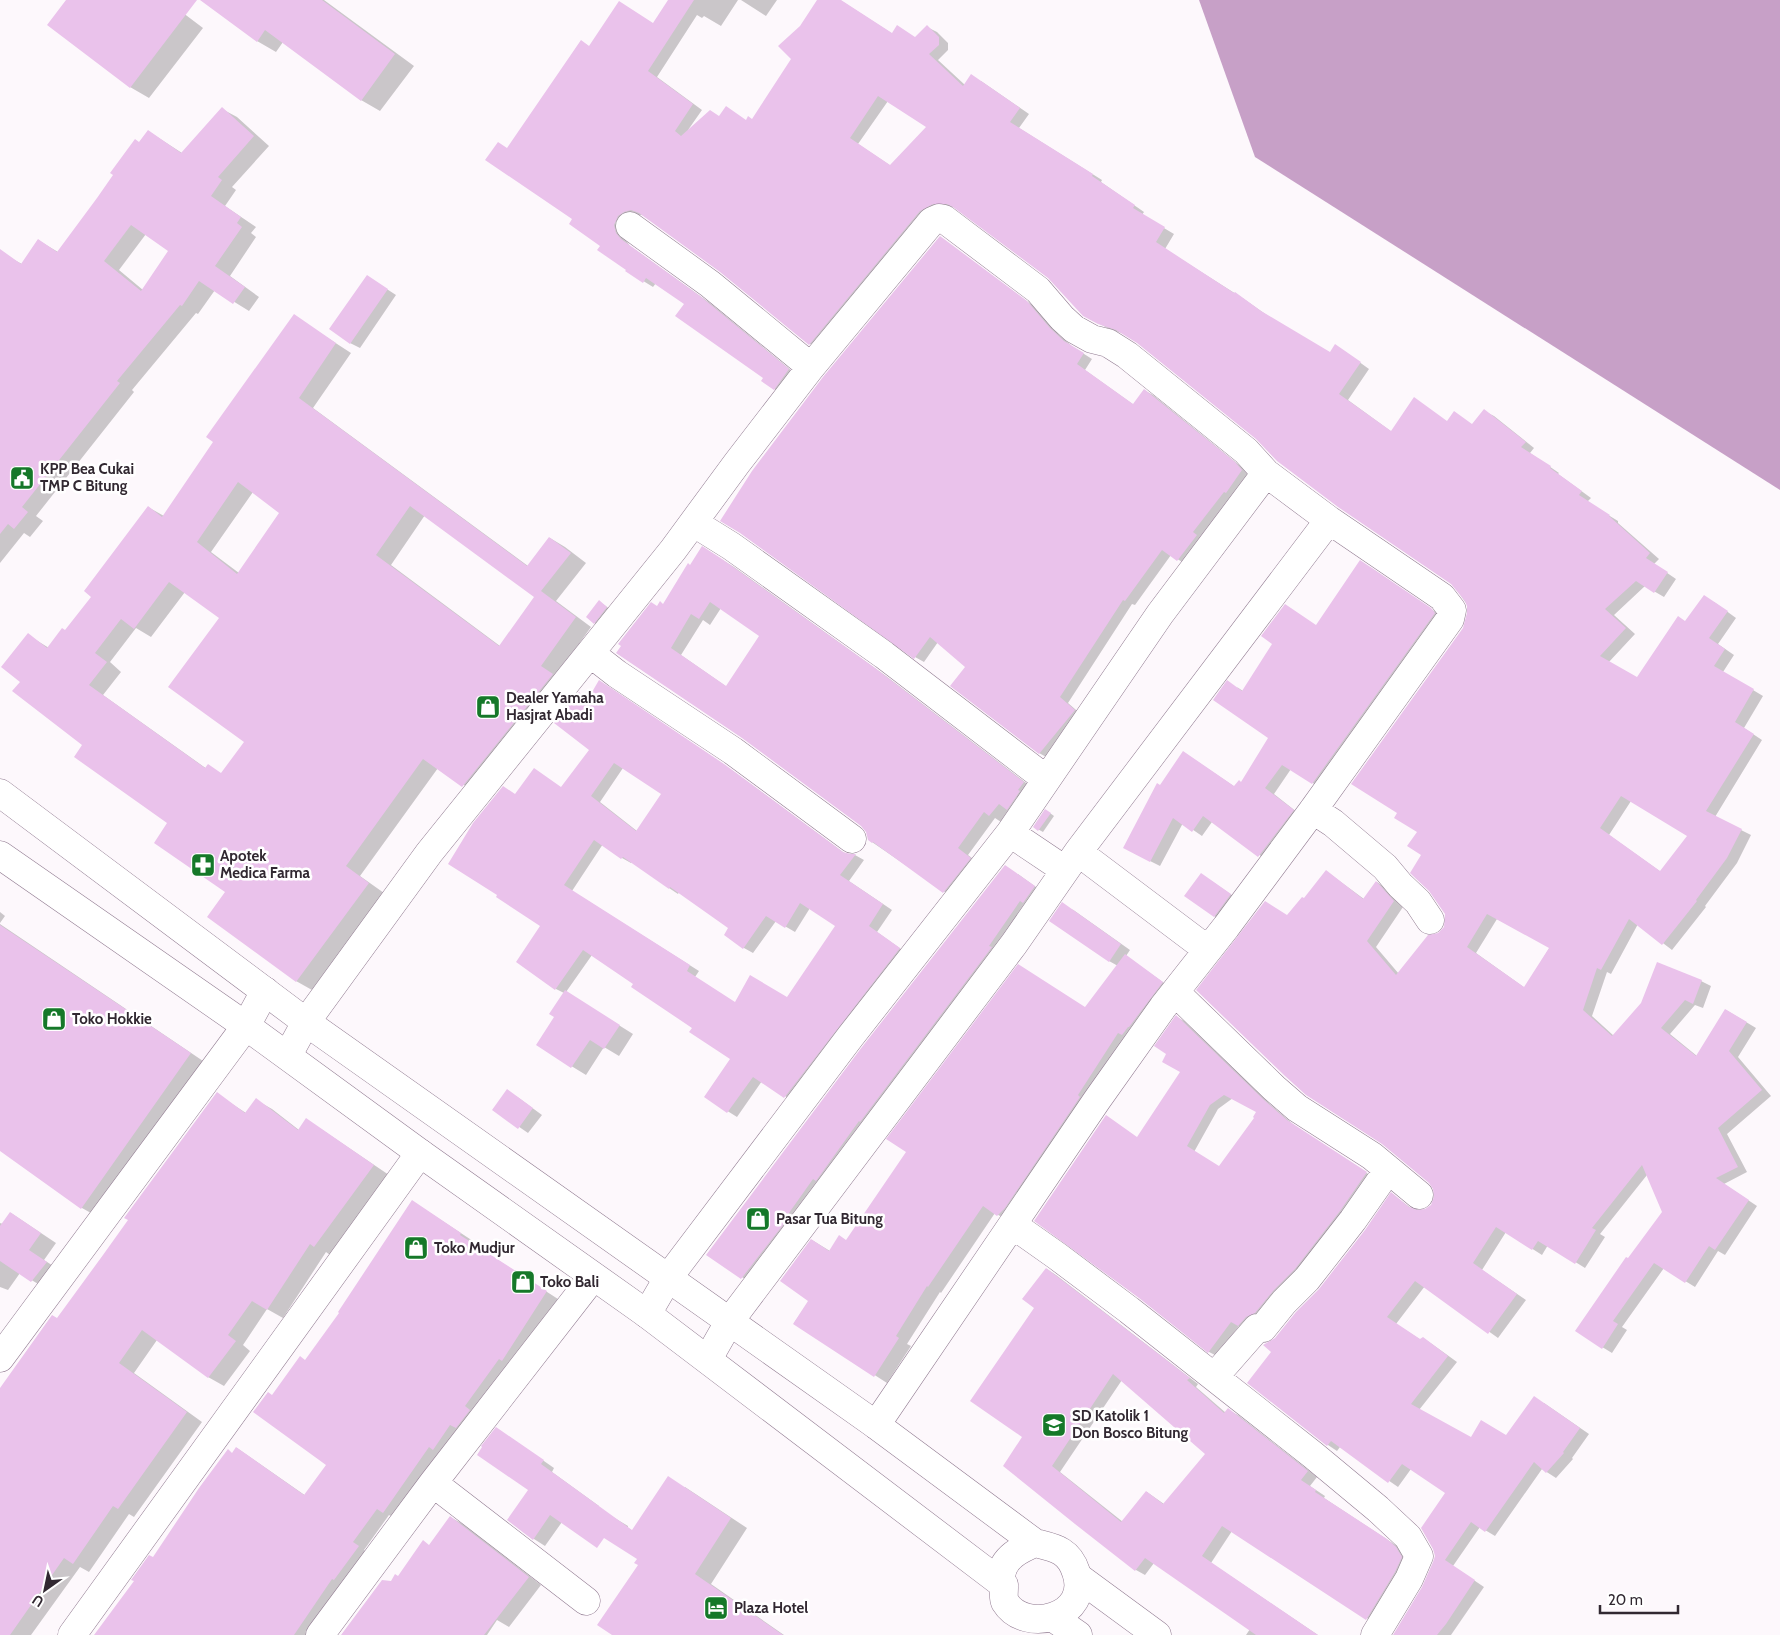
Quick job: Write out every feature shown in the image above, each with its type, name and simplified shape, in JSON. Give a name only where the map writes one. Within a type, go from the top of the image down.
[{"type":"main road","points":[[288,1055],[306,1022],[429,854],[694,523],[737,463],[811,367],[932,221],[939,218],[944,219],[1038,290],[1074,329],[1092,339],[1108,343],[1142,367],[1246,451],[1266,473],[1328,520],[1442,597],[1452,610],[1450,619],[1313,810],[1175,992],[1097,1100],[876,1425]]},
{"type":"main road","points":[[630,226],[710,284],[811,367]]},
{"type":"main road","points":[[647,1314],[668,1278],[850,1037],[1010,833],[1160,614],[1266,473]]},
{"type":"main road","points":[[708,1359],[729,1322],[1014,944],[1071,861],[1328,520]]},
{"type":"main road","points":[[694,523],[731,546],[884,655],[1046,779]]},
{"type":"main road","points":[[590,654],[732,751],[852,839]]},
{"type":"main road","points":[[0,793],[306,1022],[876,1425],[1035,1543],[1055,1547],[1066,1554],[1074,1565],[1078,1577],[1079,1588],[1071,1607],[1055,1619],[1013,1626],[1011,1610],[1005,1601],[1004,1585],[1001,1576],[1006,1563],[1016,1552],[1035,1543]]},
{"type":"main road","points":[[1313,810],[1333,823],[1385,867],[1418,902],[1430,920]]},
{"type":"main road","points":[[1010,833],[1071,861],[1208,950]]},
{"type":"main road","points":[[0,855],[288,1055],[420,1153],[647,1314],[1004,1585]]},
{"type":"main road","points":[[0,1358],[246,1026],[265,991]]},
{"type":"main road","points":[[1175,992],[1297,1108],[1372,1156],[1419,1196]]},
{"type":"main road","points":[[72,1635],[420,1153]]},
{"type":"main road","points":[[1214,1377],[1257,1328],[1263,1328],[1284,1302],[1307,1280],[1388,1170]]},
{"type":"main road","points":[[1013,1225],[1057,1256],[1214,1377],[1378,1509],[1408,1537],[1419,1556],[1409,1579],[1375,1635]]},
{"type":"main road","points":[[320,1635],[433,1483],[593,1277]]},
{"type":"main road","points":[[433,1483],[586,1601]]},
{"type":"main road","points":[[1078,1577],[1157,1635]]},
{"type":"main road","points":[[1055,1619],[1078,1635]]},
{"type":"shaded area","points":[[1199,0],[1780,0],[1780,490],[1255,157]]},
{"type":"building","points":[[66,0],[197,0],[130,88],[47,25]]},
{"type":"building","points":[[200,0],[322,0],[395,54],[361,101],[265,30],[257,42]]},
{"type":"building","points":[[668,0],[694,0],[648,71],[693,104],[675,131],[681,136],[710,110],[719,116],[726,106],[746,120],[748,116],[752,119],[791,59],[778,46],[800,26],[817,0],[841,0],[892,33],[897,25],[915,37],[927,25],[939,37],[939,45],[929,54],[963,86],[971,74],[1020,108],[1010,122],[1093,174],[1092,176],[1135,205],[1133,208],[1165,227],[1156,242],[1235,292],[1261,311],[1330,352],[1335,344],[1361,362],[1339,394],[1391,431],[1414,397],[1447,421],[1454,411],[1472,424],[1484,409],[1526,442],[1521,447],[1551,466],[1550,468],[1582,491],[1579,495],[1610,515],[1650,553],[1646,558],[1668,572],[1654,593],[1636,581],[1605,609],[1626,628],[1600,656],[1637,677],[1678,616],[1685,621],[1704,595],[1728,611],[1709,638],[1725,649],[1714,666],[1754,689],[1735,722],[1754,734],[1706,811],[1742,829],[1727,858],[1697,901],[1662,945],[1629,919],[1601,970],[1597,968],[1583,1010],[1612,1036],[1641,1003],[1657,962],[1702,980],[1693,1004],[1685,1000],[1661,1028],[1696,1056],[1725,1009],[1747,1022],[1729,1051],[1762,1090],[1718,1128],[1738,1167],[1716,1178],[1749,1200],[1715,1250],[1709,1246],[1685,1283],[1654,1263],[1613,1321],[1618,1324],[1602,1349],[1575,1331],[1626,1257],[1628,1258],[1662,1212],[1642,1165],[1592,1228],[1596,1230],[1575,1264],[1538,1241],[1532,1250],[1496,1227],[1473,1263],[1517,1294],[1488,1334],[1415,1281],[1387,1317],[1420,1339],[1423,1337],[1448,1356],[1411,1404],[1471,1437],[1481,1420],[1506,1435],[1534,1396],[1580,1428],[1564,1453],[1546,1473],[1534,1462],[1485,1532],[1471,1522],[1445,1560],[1475,1580],[1437,1635],[1393,1635],[1422,1587],[1433,1562],[1435,1556],[1433,1549],[1421,1528],[1445,1493],[1402,1464],[1388,1483],[1331,1441],[1327,1446],[1247,1383],[1271,1352],[1263,1345],[1275,1338],[1296,1312],[1319,1289],[1365,1230],[1391,1192],[1409,1207],[1417,1210],[1425,1209],[1431,1205],[1434,1197],[1433,1189],[1429,1183],[1382,1144],[1306,1095],[1196,990],[1265,901],[1287,915],[1302,897],[1304,898],[1326,870],[1363,899],[1376,881],[1394,901],[1367,941],[1396,975],[1428,935],[1438,933],[1444,927],[1445,914],[1429,891],[1410,873],[1421,855],[1407,846],[1417,832],[1394,818],[1397,813],[1351,784],[1463,628],[1467,613],[1465,601],[1451,584],[1338,507],[1277,461],[1256,439],[1137,343],[1116,330],[1098,324],[1083,316],[1048,278],[947,204],[933,204],[920,211],[809,345],[720,272],[639,213],[631,210],[618,216],[614,225],[616,233],[621,239],[700,296],[789,369],[774,390],[761,381],[763,378],[675,316],[684,304],[646,278],[643,283],[625,271],[597,250],[600,246],[569,224],[572,219],[485,160],[498,142],[507,148],[581,40],[589,46],[619,1],[653,23]],"holes":[[[878,96],[926,127],[890,165],[850,138]],[[1621,796],[1687,836],[1660,871],[1600,828]],[[1487,914],[1549,948],[1524,987],[1467,947]]]},
{"type":"building","points":[[222,107],[254,136],[218,177],[222,180],[211,196],[241,217],[237,223],[242,227],[215,266],[245,287],[233,304],[199,281],[182,306],[180,305],[117,381],[120,383],[22,507],[28,512],[14,529],[8,524],[0,534],[0,249],[21,264],[38,239],[57,252],[113,175],[110,173],[135,139],[139,142],[148,130],[181,153]],"holes":[[[131,225],[168,251],[141,291],[104,261]]]},
{"type":"building","points":[[940,236],[1027,301],[1064,341],[1084,353],[1077,364],[1133,404],[1144,389],[1235,462],[1242,470],[1226,493],[1224,492],[1193,532],[1197,535],[1177,561],[1162,550],[1125,601],[1123,600],[1060,697],[1075,710],[1039,754],[950,686],[965,667],[930,637],[914,659],[740,533],[720,521],[752,471],[823,377]]},
{"type":"building","points":[[367,275],[388,289],[350,344],[329,329]]},
{"type":"building","points":[[294,314],[336,343],[299,398],[527,566],[549,537],[571,553],[541,591],[576,617],[541,666],[553,674],[462,787],[423,759],[346,866],[369,883],[296,982],[207,917],[225,892],[154,843],[167,823],[74,757],[82,745],[12,691],[20,682],[1,667],[28,633],[47,648],[62,628],[65,630],[91,597],[84,591],[148,506],[162,517],[213,442],[206,437]],"holes":[[[238,482],[279,513],[237,574],[197,542]],[[410,506],[534,597],[499,646],[376,555]],[[169,582],[219,618],[168,687],[244,742],[221,773],[208,764],[205,768],[89,685],[107,662],[95,653],[121,619],[134,629]]]},
{"type":"building","points":[[702,546],[875,668],[1024,782],[1007,810],[999,804],[989,816],[984,812],[958,848],[971,858],[943,893],[868,840],[866,832],[861,826],[742,738],[616,653],[621,646],[618,644],[651,602],[657,606],[660,601],[663,604],[688,563],[690,565]],"holes":[[[710,602],[759,636],[726,686],[671,648],[691,614],[699,619]]]},
{"type":"building","points":[[1360,560],[1431,608],[1435,613],[1312,784],[1282,765],[1265,788],[1294,810],[1258,857],[1203,816],[1192,832],[1173,818],[1150,862],[1123,848],[1157,783],[1160,785],[1183,751],[1234,786],[1239,780],[1241,782],[1268,738],[1213,700],[1227,680],[1242,691],[1272,644],[1261,636],[1285,604],[1316,625]]},
{"type":"building","points":[[599,600],[607,607],[594,624],[586,617]]},
{"type":"building","points":[[599,680],[724,764],[843,852],[856,854],[840,875],[883,904],[869,926],[900,948],[784,1098],[753,1077],[727,1113],[704,1097],[730,1059],[689,1032],[692,1028],[631,987],[633,984],[583,950],[555,990],[516,962],[540,926],[496,897],[497,895],[448,864],[473,823],[503,786],[515,794],[534,768],[561,787],[589,750],[554,723],[579,692],[588,699]],"holes":[[[614,763],[661,794],[636,831],[591,796]],[[594,840],[621,859],[623,857],[669,889],[670,887],[728,928],[724,935],[743,949],[766,916],[785,928],[800,903],[835,926],[787,997],[750,975],[735,1002],[687,971],[690,965],[564,885]]]},
{"type":"building","points":[[1045,809],[1051,813],[1038,831],[1033,827]]},
{"type":"building","points":[[1005,865],[1035,886],[1023,903],[1020,901],[989,946],[992,947],[859,1121],[816,1181],[813,1179],[784,1220],[786,1221],[741,1279],[706,1255],[862,1047]]},
{"type":"building","points":[[1201,873],[1231,894],[1214,917],[1184,896]]},
{"type":"building","points":[[1062,902],[1121,944],[1109,962],[1049,921]]},
{"type":"building","points":[[0,925],[191,1053],[81,1209],[0,1151]]},
{"type":"building","points":[[1125,954],[1163,982],[1122,1035],[1118,1033],[1078,1095],[1080,1097],[1005,1208],[997,1216],[983,1206],[927,1286],[896,1336],[899,1338],[874,1377],[793,1324],[808,1301],[780,1281],[811,1239],[829,1251],[839,1235],[846,1240],[906,1152],[886,1139],[1018,964],[1085,1007]]},
{"type":"building","points":[[565,990],[620,1025],[604,1049],[590,1040],[571,1068],[536,1045],[554,1017],[549,1014]]},
{"type":"building","points":[[1176,1015],[1287,1120],[1367,1172],[1340,1211],[1295,1269],[1255,1313],[1246,1317],[1238,1326],[1231,1322],[1208,1353],[1139,1298],[1034,1221],[1106,1115],[1137,1137],[1180,1072],[1162,1062],[1166,1054],[1154,1046]],"holes":[[[1224,1095],[1256,1112],[1254,1118],[1219,1166],[1187,1146],[1210,1105]]]},
{"type":"building","points":[[507,1089],[533,1108],[518,1129],[492,1110]]},
{"type":"building","points":[[217,1092],[245,1113],[256,1098],[298,1130],[306,1118],[374,1165],[314,1247],[310,1244],[267,1310],[252,1301],[228,1335],[236,1341],[208,1378],[142,1330],[119,1363],[187,1412],[118,1509],[113,1506],[73,1564],[64,1558],[10,1635],[0,1635],[0,1388],[52,1315],[57,1318],[128,1220],[124,1218]]},
{"type":"building","points":[[412,1200],[461,1233],[460,1235],[547,1291],[502,1361],[499,1359],[465,1406],[470,1410],[456,1428],[450,1425],[433,1450],[429,1447],[383,1513],[377,1509],[353,1542],[359,1546],[334,1580],[332,1579],[294,1635],[94,1635],[134,1581],[131,1580],[149,1555],[153,1557],[199,1488],[228,1449],[232,1453],[236,1447],[304,1495],[326,1465],[253,1412],[268,1392],[272,1395],[300,1356],[305,1360],[339,1313]]},
{"type":"building","points":[[10,1212],[41,1233],[29,1250],[47,1262],[31,1282],[0,1261],[0,1226]]},
{"type":"building","points":[[1046,1268],[1190,1378],[1187,1380],[1224,1413],[1228,1408],[1308,1471],[1301,1480],[1316,1490],[1315,1492],[1387,1539],[1396,1547],[1402,1557],[1366,1620],[1222,1526],[1202,1556],[1318,1635],[1256,1635],[1145,1558],[1135,1571],[1003,1466],[1022,1437],[970,1401],[1034,1308],[1022,1299]],"holes":[[[1113,1374],[1205,1454],[1163,1504],[1146,1491],[1121,1522],[1052,1466]]]},
{"type":"building","points":[[496,1427],[544,1460],[541,1464],[632,1530],[668,1476],[731,1518],[695,1574],[783,1635],[612,1635],[597,1625],[638,1565],[634,1563],[637,1559],[604,1538],[597,1548],[550,1515],[533,1540],[507,1520],[528,1490],[477,1455],[481,1446]]},
{"type":"building","points":[[450,1516],[529,1577],[484,1635],[341,1635],[382,1580],[391,1581],[395,1574],[398,1576],[423,1540],[429,1545]]},
{"type":"place","name":"KPP Bea Cukai TMP C Bitung","points":[[22,478]]},
{"type":"place","name":"Dealer Yamaha Hasjrat Abadi","points":[[488,707]]},
{"type":"place","name":"Apotek Medica Farma","points":[[203,865]]},
{"type":"place","name":"Toko Hokkie","points":[[54,1019]]},
{"type":"place","name":"Pasar Tua Bitung","points":[[758,1219]]},
{"type":"place","name":"Toko Mudjur","points":[[416,1248]]},
{"type":"place","name":"Toko Bali","points":[[523,1282]]},
{"type":"place","name":"SD Katolik 1 Don Bosco Bitung","points":[[1054,1425]]},
{"type":"place","name":"Plaza Hotel","points":[[716,1608]]}]
